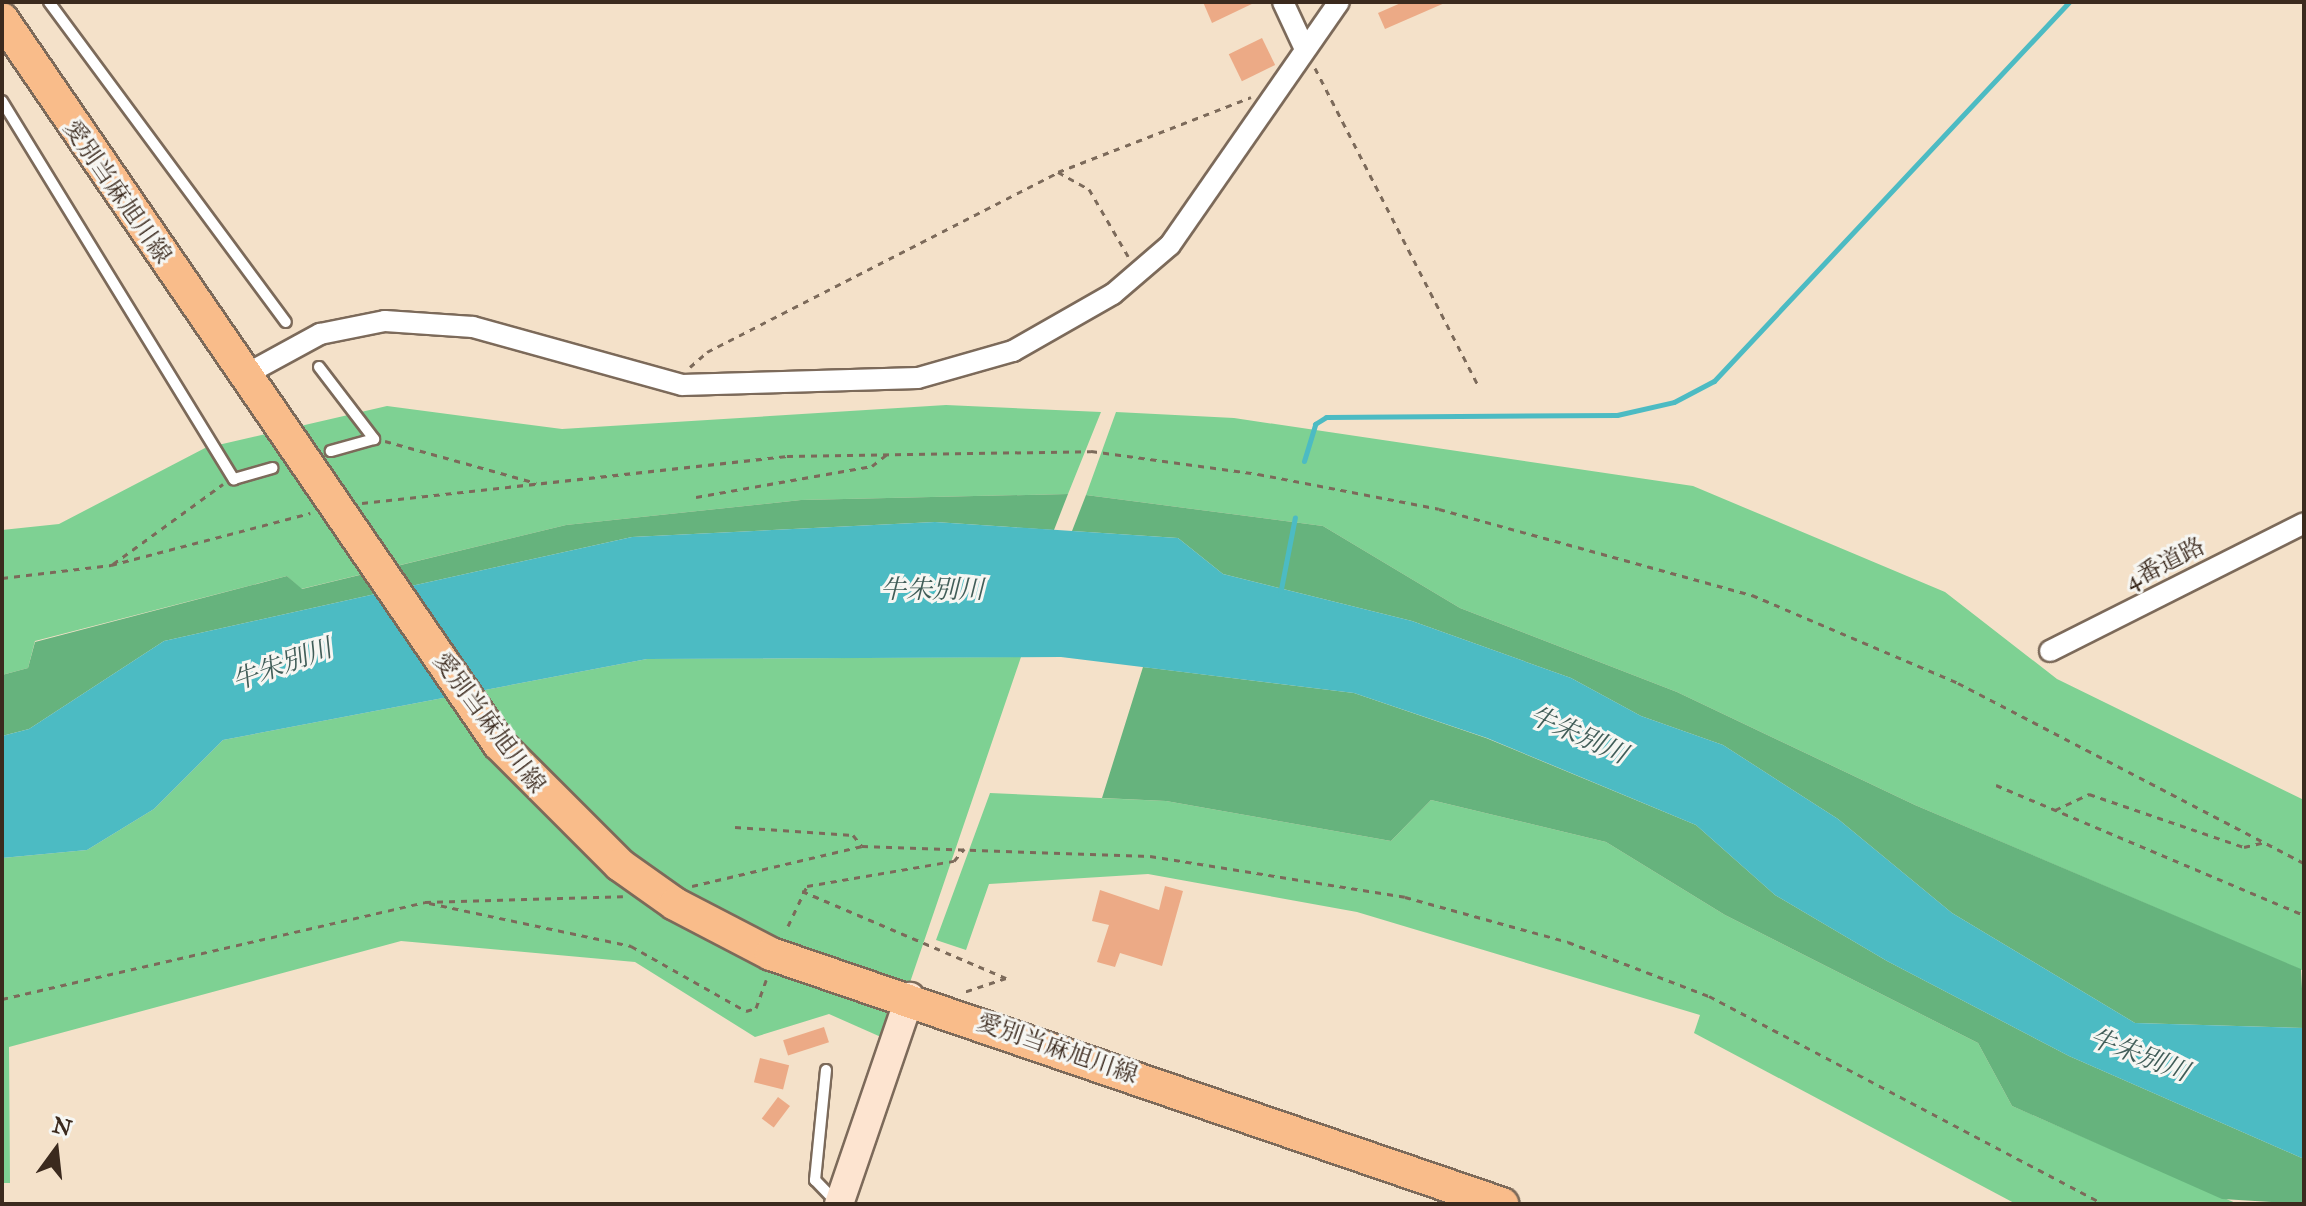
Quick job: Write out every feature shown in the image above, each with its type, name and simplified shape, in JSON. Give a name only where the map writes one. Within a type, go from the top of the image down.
[{"type":"main road","name":"愛別当麻旭川線","points":[[2,19],[243,376],[499,744],[620,865],[675,904],[771,954],[910,997],[1502,1204]]},
{"type":"street","points":[[1283,2],[1304,47]]},
{"type":"street","points":[[243,376],[320,334],[425,321],[682,385],[918,378],[1013,351],[1139,276],[1170,245],[1275,99],[1304,47],[1339,2]]},
{"type":"street","name":"4番道路","points":[[2050,651],[2304,523]]},
{"type":"street","points":[[839,1204],[910,997]]},
{"type":"lane","points":[[49,2],[286,322]]},
{"type":"lane","points":[[2,101],[234,479],[272,468]]},
{"type":"lane","points":[[319,367],[374,439],[331,451]]},
{"type":"lane","points":[[826,1070],[815,1180],[839,1204]]},
{"type":"path","points":[[1304,47],[1478,385]]},
{"type":"path","points":[[682,385],[707,352],[1058,172],[1232,98],[1275,99]]},
{"type":"path","points":[[1058,172],[1089,189],[1139,276]]},
{"type":"path","points":[[374,439],[539,484]]},
{"type":"path","points":[[350,505],[787,456],[1091,451],[1258,474],[1439,509],[1689,576],[1958,683],[2304,863]]},
{"type":"path","points":[[696,497],[872,466],[886,455]]},
{"type":"path","points":[[111,565],[234,479]]},
{"type":"path","points":[[2,578],[111,565],[317,511]]},
{"type":"path","points":[[1996,785],[2304,915]]},
{"type":"path","points":[[2055,810],[2089,794],[2244,847],[2265,842]]},
{"type":"path","points":[[735,827],[853,835],[862,846]]},
{"type":"path","points":[[679,891],[862,846],[1229,864],[1405,897],[1568,942],[1709,996],[2104,1204]]},
{"type":"path","points":[[802,891],[954,861],[964,849]]},
{"type":"path","points":[[788,926],[802,891]]},
{"type":"path","points":[[802,891],[1006,978],[953,995]]},
{"type":"path","points":[[2,999],[425,902],[631,896]]},
{"type":"path","points":[[425,902],[631,946],[746,1011],[756,1008],[766,980]]},
{"type":"green space","points":[[946,405],[1101,412],[1068,494],[801,500],[566,525],[301,589],[287,576],[35,641],[28,668],[2,675],[2,530],[59,524],[205,448],[387,406],[562,429]]},
{"type":"green space","points":[[1116,412],[1234,418],[1693,486],[1945,592],[2057,679],[2304,800],[2304,971],[1915,805],[1677,692],[1460,608],[1323,526],[1086,495]]},
{"type":"green space","points":[[1068,494],[1054,530],[935,522],[632,537],[164,641],[29,729],[2,736],[2,675],[28,668],[35,642],[287,576],[302,589],[566,525],[801,500]]},
{"type":"green space","points":[[1086,495],[1323,526],[1460,608],[1677,692],[1915,805],[2301,969],[2304,1028],[2135,1023],[1952,913],[1838,819],[1723,745],[1641,716],[1571,678],[1412,621],[1223,574],[1178,538],[1072,531]]},
{"type":"green space","points":[[1021,657],[890,1041],[829,1014],[755,1037],[635,962],[401,941],[9,1047],[10,1183],[2,1183],[2,858],[87,850],[154,809],[223,740],[647,659]]},
{"type":"green space","points":[[1143,667],[1354,693],[1486,738],[1696,825],[1775,895],[1887,961],[2069,1056],[2304,1159],[2304,1204],[2222,1199],[2012,1106],[1978,1043],[1725,915],[1606,842],[1431,800],[1391,841],[1166,801],[1102,798]]},
{"type":"green space","points":[[990,793],[1166,801],[1391,841],[1431,800],[1606,842],[1725,915],[1978,1043],[2012,1106],[2238,1204],[2016,1204],[1694,1033],[1700,1015],[1357,912],[1148,874],[989,884],[966,950],[936,940]]},
{"type":"water","name":"牛朱別川","points":[[935,522],[1178,538],[1223,574],[1412,621],[1571,678],[1641,716],[1723,745],[1838,819],[1952,913],[2135,1023],[2304,1028],[2304,1159],[2069,1056],[1887,961],[1775,895],[1696,825],[1487,738],[1354,693],[1061,657],[647,659],[223,740],[154,809],[87,850],[2,858],[2,736],[29,729],[164,641],[632,537]]},
{"type":"building","points":[[1203,2],[1256,2],[1212,23]]},
{"type":"building","points":[[1403,2],[1447,2],[1385,29],[1378,13]]},
{"type":"building","points":[[1262,38],[1275,65],[1242,81],[1229,54]]},
{"type":"building","points":[[1165,886],[1183,891],[1162,966],[1120,953],[1115,967],[1097,962],[1109,925],[1092,921],[1100,890],[1159,910]]},
{"type":"building","points":[[824,1027],[829,1042],[788,1056],[783,1040]]},
{"type":"building","points":[[760,1058],[789,1065],[783,1090],[754,1082]]},
{"type":"building","points":[[778,1097],[790,1106],[774,1128],[762,1119]]},
{"type":"waterway","points":[[1304,461],[1315,424],[1326,417],[1617,415],[1674,402],[1714,381],[2069,2]]},
{"type":"waterway","points":[[1280,594],[1295,517]]}]
